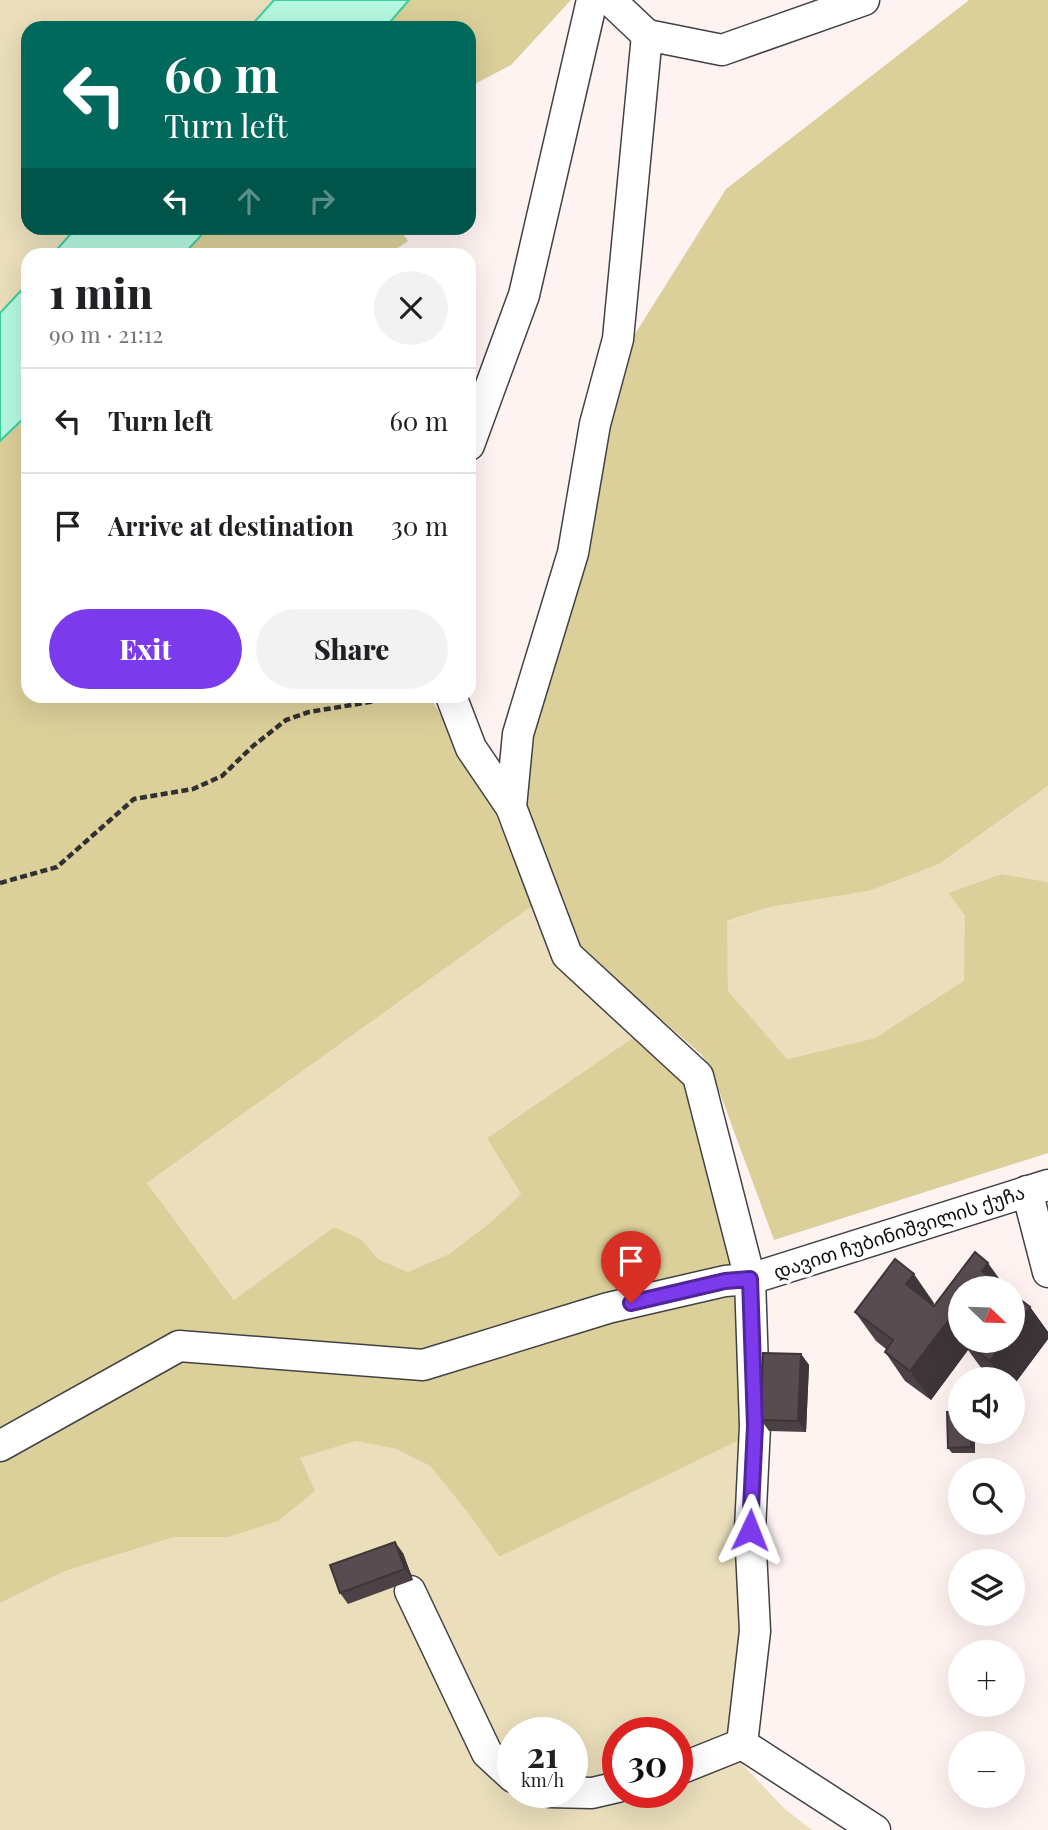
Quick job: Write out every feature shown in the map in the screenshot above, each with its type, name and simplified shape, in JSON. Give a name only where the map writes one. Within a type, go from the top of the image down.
[{"type":"street","points":[[476,426],[524,295],[592,0]]},
{"type":"street","points":[[610,0],[647,35],[722,50],[864,0]]},
{"type":"street","points":[[511,807],[518,734],[573,553],[595,425],[618,340],[647,35]]},
{"type":"street","points":[[454,703],[471,748],[511,807],[567,955],[698,1076],[750,1279],[755,1426],[750,1530],[755,1631],[742,1744]]},
{"type":"street","points":[[1037,1188],[1048,1272]]},
{"type":"street","name":"დავით ჩუბინიშვილის ქუჩა","points":[[0,1446],[179,1346],[424,1365],[608,1308],[725,1281],[750,1279],[1037,1188]]},
{"type":"street","points":[[410,1591],[487,1753],[497,1762]]},
{"type":"street","points":[[693,1763],[742,1744]]},
{"type":"street","points":[[742,1744],[875,1830]]},
{"type":"path","points":[[0,883],[57,867],[134,799],[193,789],[222,776],[253,746],[286,720],[309,712],[364,703]]},
{"type":"shaded area","points":[[0,0],[274,0],[255,21],[21,21],[21,235],[70,235],[58,248],[21,248],[21,290],[0,313]]},
{"type":"shaded area","points":[[274,0],[409,0],[391,21],[255,21]]},
{"type":"shaded area","points":[[409,0],[571,0],[511,65],[476,83],[476,21],[391,21]]},
{"type":"shaded area","points":[[969,0],[1048,0],[1048,786],[939,864],[869,891],[770,907],[727,921],[728,991],[787,1059],[875,1038],[964,981],[965,916],[948,893],[1001,874],[1048,882],[1048,1153],[774,1240],[714,1077],[702,1055],[577,946],[524,805],[523,732],[630,342],[726,189]]},
{"type":"shaded area","points":[[70,235],[202,235],[189,248],[58,248]]},
{"type":"shaded area","points":[[202,235],[404,235],[408,241],[398,248],[190,248]]},
{"type":"shaded area","points":[[21,290],[21,421],[0,441],[0,313]]},
{"type":"shaded area","points":[[21,421],[21,703],[434,703],[488,795],[532,906],[147,1183],[234,1300],[334,1227],[361,1239],[378,1259],[408,1272],[449,1254],[491,1222],[521,1194],[487,1138],[634,1037],[686,1083],[753,1344],[746,1437],[499,1557],[430,1466],[396,1449],[356,1441],[300,1458],[315,1491],[278,1521],[228,1537],[174,1537],[65,1571],[0,1603],[0,442]]},
{"type":"shaded area","points":[[1048,786],[1048,882],[1001,874],[948,893],[965,916],[965,981],[875,1038],[786,1059],[728,991],[726,922],[770,907],[869,891],[939,864]]},
{"type":"shaded area","points":[[532,906],[562,967],[634,1037],[487,1138],[521,1194],[491,1222],[449,1254],[408,1272],[378,1259],[361,1239],[334,1227],[235,1301],[147,1183]]},
{"type":"shaded area","points":[[746,1437],[743,1765],[785,1809],[812,1830],[0,1830],[0,1603],[65,1571],[174,1537],[228,1537],[300,1458],[356,1441],[396,1449],[430,1466],[499,1557]]},
{"type":"building","points":[[975,1252],[988,1263],[982,1271],[989,1276],[957,1276]]},
{"type":"building","points":[[895,1259],[914,1274],[906,1284],[934,1306],[948,1288],[948,1321],[910,1371],[885,1352],[893,1340],[855,1312]]},
{"type":"building","points":[[763,1353],[801,1354],[798,1421],[761,1420]]},
{"type":"building","points":[[979,1353],[996,1353],[990,1361]]},
{"type":"building","points":[[947,1412],[948,1444],[971,1444],[971,1447],[948,1448]]},
{"type":"building","points":[[395,1542],[405,1569],[340,1593],[330,1565]]},
{"type":"route","points":[[631,1303],[725,1281],[750,1279],[755,1426],[750,1530]]}]
